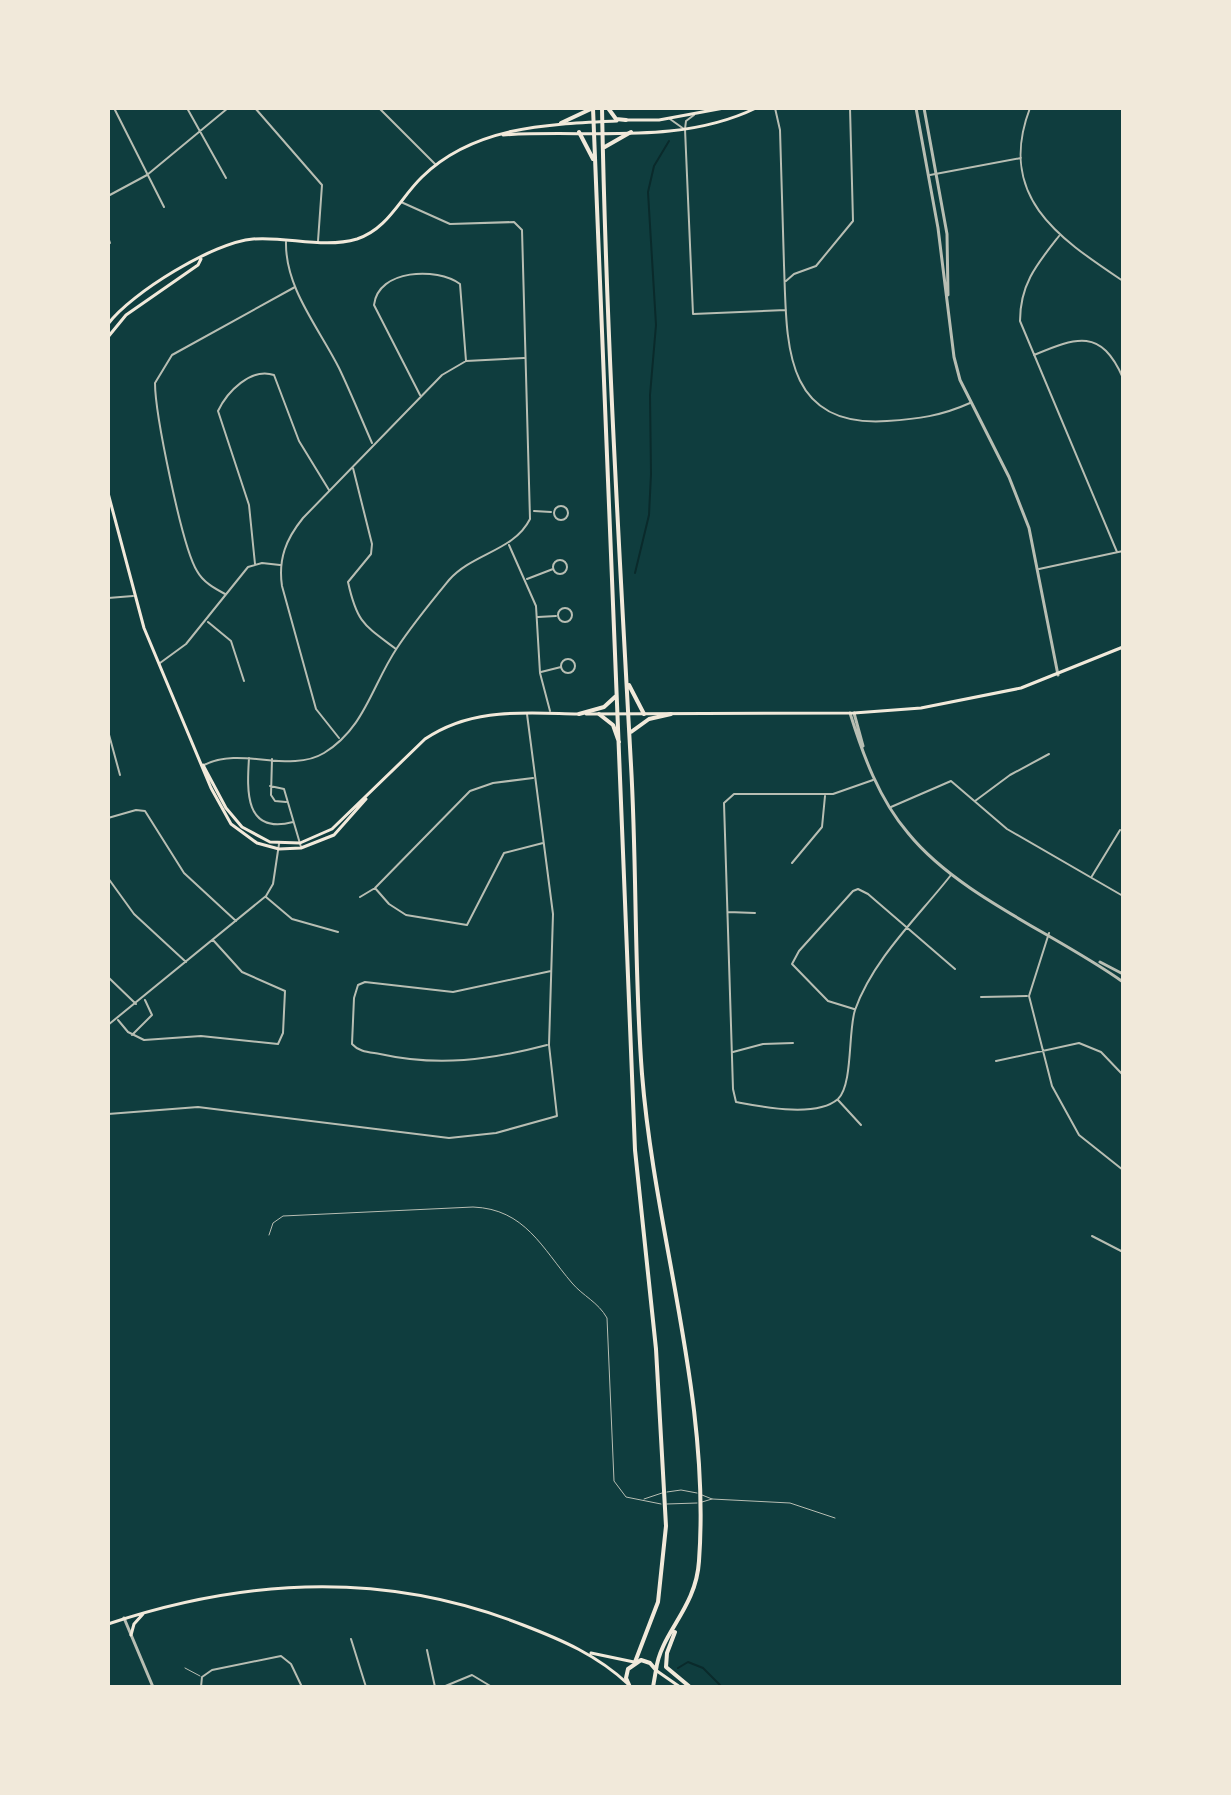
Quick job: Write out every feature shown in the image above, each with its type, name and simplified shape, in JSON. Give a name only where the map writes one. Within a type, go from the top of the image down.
[{"type":"main road","points":[[561,123],[593,108],[636,1174],[656,1349],[665,1504],[661,1587],[650,1630],[627,1672],[629,1686]]},
{"type":"main road","points":[[602,108],[602,218],[628,714],[643,1080],[692,1408],[698,1494],[698,1572],[690,1600],[663,1647],[653,1687]]},
{"type":"main road","points":[[608,108],[616,119],[626,120]]},
{"type":"main road","points":[[108,324],[128,303],[201,259],[238,241],[346,241],[370,233],[391,215],[400,201],[436,165],[499,135],[537,124],[669,118],[724,108]]},
{"type":"main road","points":[[499,135],[685,129],[729,120],[756,108]]},
{"type":"main road","points":[[579,132],[594,161]]},
{"type":"main road","points":[[603,148],[631,132]]},
{"type":"main road","points":[[108,337],[126,315],[201,259]]},
{"type":"main road","points":[[108,493],[133,596],[221,810],[231,824],[257,843],[279,847],[300,846],[334,835],[425,739],[441,728],[474,716],[527,713],[852,713],[957,703],[1034,684],[1123,647]]},
{"type":"main road","points":[[626,675],[630,693],[644,714]]},
{"type":"main road","points":[[579,714],[610,703],[617,692]]},
{"type":"main road","points":[[599,714],[613,725],[621,748]]},
{"type":"main road","points":[[629,737],[637,725],[671,714]]},
{"type":"main road","points":[[108,1624],[189,1599],[249,1589],[323,1585],[381,1589],[495,1614],[586,1651],[635,1662],[647,1661],[680,1687]]},
{"type":"main road","points":[[131,1635],[136,1620],[146,1612]]},
{"type":"main road","points":[[675,1630],[666,1667],[690,1687]]},
{"type":"main road","points":[[586,1651],[629,1686]]},
{"type":"street","points":[[114,108],[164,207]]},
{"type":"street","points":[[187,108],[226,178]]},
{"type":"street","points":[[108,196],[147,175],[228,108]]},
{"type":"street","points":[[255,108],[322,185],[318,242]]},
{"type":"street","points":[[379,108],[436,165]]},
{"type":"street","points":[[773,108],[780,130],[786,310],[794,372],[809,395],[834,414],[863,421],[924,419],[971,402]]},
{"type":"street","points":[[785,282],[794,274],[816,266],[853,221],[850,108]]},
{"type":"street","points":[[916,108],[948,295],[954,357],[971,402],[1021,506],[1038,570],[1058,675]]},
{"type":"street","points":[[924,108],[949,253],[948,295]]},
{"type":"street","points":[[1030,108],[1024,125],[1021,158],[1033,203],[1059,236],[1123,281]]},
{"type":"street","points":[[695,114],[686,121],[685,129],[693,314],[786,310]]},
{"type":"street","points":[[669,118],[685,129]]},
{"type":"street","points":[[929,175],[1021,158]]},
{"type":"street","points":[[203,765],[226,756],[298,760],[317,756],[340,739],[363,715],[396,649],[458,571],[478,556],[509,543],[526,529],[533,510],[519,223],[450,224],[400,201]]},
{"type":"street","points":[[1059,236],[1022,290],[1020,321],[1117,552]]},
{"type":"street","points":[[108,237],[110,243]]},
{"type":"street","points":[[286,240],[286,261],[295,287],[341,372],[373,444]]},
{"type":"street","points":[[785,266],[794,274]]},
{"type":"street","points":[[420,396],[374,305],[377,295],[396,280],[422,272],[460,284],[466,361]]},
{"type":"street","points":[[225,594],[205,582],[194,568],[169,468],[155,383],[172,355],[295,287]]},
{"type":"street","points":[[1033,355],[1068,341],[1092,342],[1112,354],[1123,378]]},
{"type":"street","points":[[340,739],[327,727],[316,709],[280,565],[293,529],[449,369],[466,361],[527,358]]},
{"type":"street","points":[[255,564],[249,505],[218,411],[242,382],[261,374],[274,375],[299,441],[329,490]]},
{"type":"street","points":[[353,467],[372,544],[371,554],[349,579],[353,607],[361,624],[396,649]]},
{"type":"street","points":[[533,510],[554,512]]},
{"type":"street","points":[[509,543],[526,580],[537,617],[540,673],[551,713]]},
{"type":"street","points":[[1038,570],[1123,551]]},
{"type":"street","points":[[159,664],[174,655],[207,621],[242,573],[255,564],[280,565]]},
{"type":"street","points":[[526,580],[553,569]]},
{"type":"street","points":[[108,598],[133,596]]},
{"type":"street","points":[[537,617],[557,616]]},
{"type":"street","points":[[207,621],[231,641],[244,681]]},
{"type":"street","points":[[540,673],[561,667]]},
{"type":"street","points":[[108,1114],[198,1107],[429,1137],[484,1135],[557,1116],[549,1045],[554,927],[527,713]]},
{"type":"street","points":[[852,713],[874,779],[918,845],[951,875],[1123,974]]},
{"type":"street","points":[[108,731],[120,775]]},
{"type":"street","points":[[974,802],[1010,775],[1049,754]]},
{"type":"street","points":[[249,757],[247,795],[252,810],[269,823],[293,822]]},
{"type":"street","points":[[272,758],[270,786],[274,799],[288,802]]},
{"type":"street","points":[[360,897],[375,888],[470,791],[493,783],[534,778]]},
{"type":"street","points":[[874,779],[849,791],[824,795],[734,794],[727,798],[731,1052],[736,1102],[814,1108],[838,1099],[845,1086],[856,1009],[871,977],[951,875]]},
{"type":"street","points":[[890,807],[951,781],[1007,829],[1123,896]]},
{"type":"street","points":[[270,786],[284,789],[300,846]]},
{"type":"street","points":[[792,863],[822,827],[824,795]]},
{"type":"street","points":[[108,818],[136,810],[145,811],[184,873],[236,921]]},
{"type":"street","points":[[1091,877],[1120,830]]},
{"type":"street","points":[[375,888],[397,912],[467,925],[504,853],[543,843]]},
{"type":"street","points":[[108,1025],[144,999],[266,896],[273,884],[279,847]]},
{"type":"street","points":[[108,878],[134,914],[187,962]]},
{"type":"street","points":[[856,1009],[828,1001],[794,969],[793,958],[848,894],[858,889],[955,969]]},
{"type":"street","points":[[266,896],[292,919],[338,932]]},
{"type":"street","points":[[727,912],[755,913]]},
{"type":"street","points":[[1049,933],[1029,996],[1052,1086],[1070,1123],[1085,1142],[1123,1170]]},
{"type":"street","points":[[118,1020],[132,1035],[144,1040],[201,1036],[278,1044],[283,1033],[285,991],[242,972],[213,940]]},
{"type":"street","points":[[1096,961],[1123,982]]},
{"type":"street","points":[[549,1045],[490,1059],[408,1060],[353,1047],[352,1025],[355,990],[365,982],[453,992],[552,971]]},
{"type":"street","points":[[108,977],[136,1005]]},
{"type":"street","points":[[981,997],[1029,996]]},
{"type":"street","points":[[132,1035],[152,1015],[144,999]]},
{"type":"street","points":[[731,1052],[763,1044],[793,1043]]},
{"type":"street","points":[[996,1061],[1079,1043],[1101,1052],[1123,1075]]},
{"type":"street","points":[[838,1099],[861,1125]]},
{"type":"street","points":[[1092,1236],[1123,1252]]},
{"type":"street","points":[[124,1618],[153,1687]]},
{"type":"street","points":[[351,1639],[366,1687]]},
{"type":"street","points":[[427,1650],[435,1687]]},
{"type":"street","points":[[201,1687],[202,1677],[212,1670],[281,1656],[291,1664],[302,1687]]},
{"type":"street","points":[[443,1687],[472,1675],[492,1687]]},
{"type":"lane","points":[[269,1235],[273,1223],[283,1216],[473,1207],[501,1210],[520,1221],[607,1318],[614,1481],[621,1495],[665,1504],[698,1503],[712,1499]]},
{"type":"lane","points":[[641,1500],[681,1490],[712,1499],[790,1503],[835,1518]]},
{"type":"lane","points":[[185,1668],[202,1677]]},
{"type":"waterway","points":[[635,573],[649,515],[651,474],[650,395],[656,325],[648,192],[654,166],[669,141]]},
{"type":"waterway","points":[[678,1668],[688,1662],[703,1668],[722,1687]]}]
